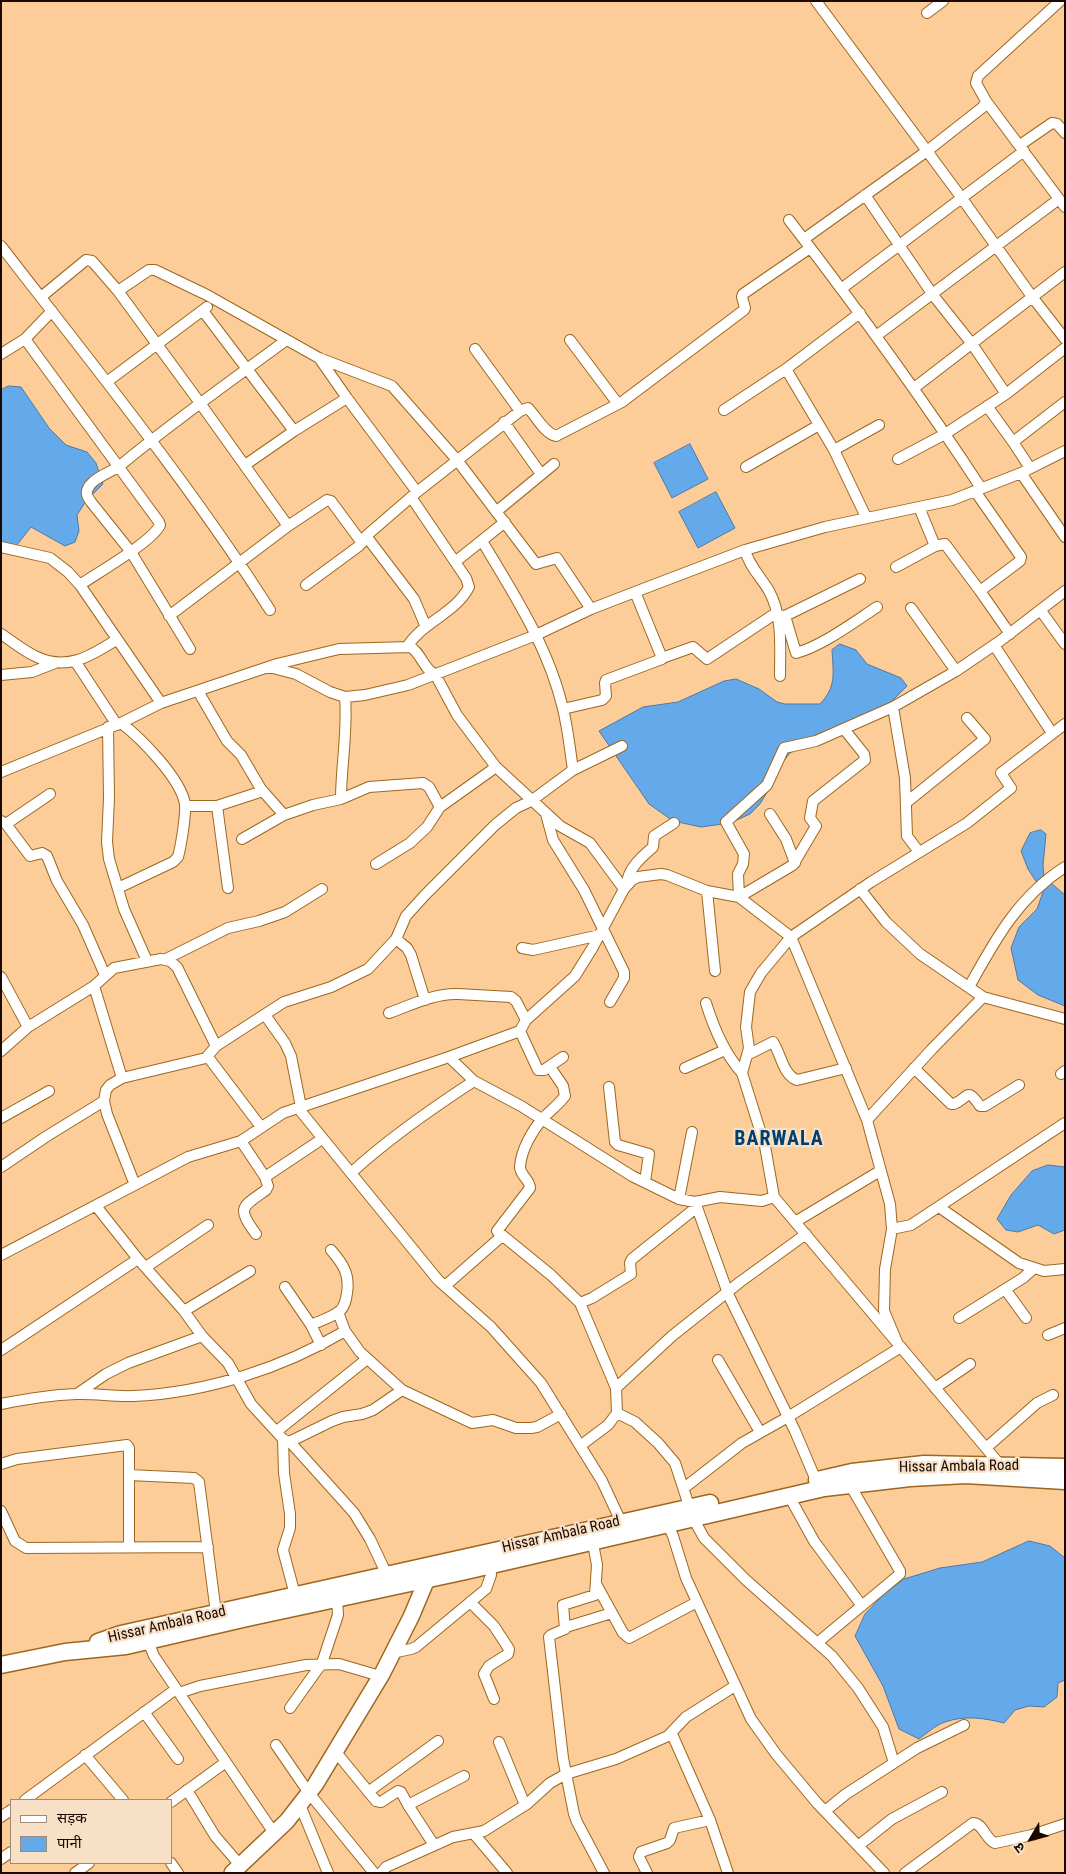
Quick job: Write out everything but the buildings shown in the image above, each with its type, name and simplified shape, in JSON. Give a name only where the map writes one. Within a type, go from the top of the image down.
[{"type":"main road","name":"Hissar Ambala Road","points":[[692,1513],[789,1496],[852,1472],[924,1464],[1004,1471],[1065,1481]]},
{"type":"main road","name":"Hissar Ambala Road","points":[[65,1652],[122,1634],[295,1595],[434,1564],[592,1535],[818,1484],[850,1485],[910,1478],[1065,1467]]},
{"type":"main road","name":"Hissar Ambala Road","points":[[1,1665],[65,1652],[126,1646],[337,1598],[490,1566],[592,1535]]},
{"type":"street","points":[[816,1],[961,197],[996,248],[1065,339]]},
{"type":"street","points":[[927,13],[942,1]]},
{"type":"street","points":[[876,336],[996,248],[1062,203],[986,101],[976,83],[978,76],[1060,1]]},
{"type":"street","points":[[306,585],[364,540],[414,494],[520,411],[528,408],[547,430],[556,436],[618,404],[744,310],[743,294],[866,195],[927,151],[983,107],[986,101]]},
{"type":"street","points":[[841,289],[1052,124],[1057,124],[1065,133]]},
{"type":"street","points":[[866,195],[933,295],[972,344],[1006,394]]},
{"type":"street","points":[[789,220],[914,388],[1022,557],[1020,561],[980,591]]},
{"type":"street","points":[[1,246],[108,381],[240,563],[270,610]]},
{"type":"street","points":[[41,297],[89,259],[92,261],[118,291],[288,526]]},
{"type":"street","points":[[118,291],[152,269],[216,300],[285,341],[319,358],[392,386],[457,460],[536,564],[539,565],[554,558],[559,561],[591,609]]},
{"type":"street","points":[[914,388],[1065,272]]},
{"type":"street","points":[[108,381],[216,300]]},
{"type":"street","points":[[203,311],[294,431]]},
{"type":"street","points":[[1,354],[25,339],[52,312]]},
{"type":"street","points":[[724,410],[786,370],[860,313]]},
{"type":"street","points":[[25,339],[160,525],[157,530],[131,552],[80,585]]},
{"type":"street","points":[[570,340],[618,404]]},
{"type":"street","points":[[190,649],[131,552],[86,494],[87,489],[93,482],[119,467],[200,402],[285,341]]},
{"type":"street","points":[[898,458],[945,434],[1006,394],[1065,348]]},
{"type":"street","points":[[475,349],[520,411]]},
{"type":"street","points":[[319,358],[414,494],[468,583],[468,589],[450,610],[414,636],[406,647]]},
{"type":"street","points":[[786,370],[834,450],[866,517]]},
{"type":"street","points":[[245,465],[346,398]]},
{"type":"street","points":[[1013,442],[1065,402]]},
{"type":"street","points":[[987,406],[1013,442],[1025,470],[1065,537]]},
{"type":"street","points":[[504,422],[541,474]]},
{"type":"street","points":[[746,467],[819,425]]},
{"type":"street","points":[[834,450],[879,425]]},
{"type":"street","points":[[269,667],[296,674],[330,692],[345,697],[365,695],[408,685],[536,635],[591,609],[745,550],[825,526],[952,500],[1025,470],[1065,451]]},
{"type":"street","points":[[497,511],[554,464]]},
{"type":"street","points":[[169,616],[288,526],[329,500],[414,599],[426,627]]},
{"type":"street","points":[[919,507],[935,546]]},
{"type":"street","points":[[455,562],[505,522]]},
{"type":"street","points":[[482,541],[515,595],[536,635],[563,709],[573,770]]},
{"type":"street","points":[[896,567],[935,546],[944,544],[948,546],[1010,634]]},
{"type":"street","points":[[1,547],[50,558],[68,572],[80,585],[161,703]]},
{"type":"street","points":[[745,550],[749,561],[769,590],[782,615],[796,653],[849,626],[876,607]]},
{"type":"street","points":[[563,709],[602,700],[606,696],[606,680],[679,651],[693,647],[704,658],[709,658],[772,616],[782,615],[860,579]]},
{"type":"street","points":[[739,897],[738,874],[743,864],[744,854],[727,826],[726,821],[767,785],[784,748],[816,741],[893,707],[956,671],[1010,634],[1065,591]]},
{"type":"street","points":[[635,592],[662,659]]},
{"type":"street","points":[[911,608],[956,671]]},
{"type":"street","points":[[1041,610],[1065,644]]},
{"type":"street","points":[[780,676],[782,615]]},
{"type":"street","points":[[1,634],[38,658],[55,663]]},
{"type":"street","points":[[1,675],[32,672],[55,663],[83,660],[116,640]]},
{"type":"street","points":[[994,645],[1052,733]]},
{"type":"street","points":[[1,772],[115,725],[161,703],[269,667],[339,649],[406,647],[415,650],[430,672],[435,674],[457,715],[496,767],[560,826],[590,843],[626,886]]},
{"type":"street","points":[[75,661],[115,725],[135,733],[156,757],[183,796],[185,806],[178,857],[175,861],[118,888]]},
{"type":"street","points":[[198,691],[227,741],[241,754],[263,791],[284,815]]},
{"type":"street","points":[[341,799],[341,779],[347,725],[345,697]]},
{"type":"street","points":[[893,707],[905,778],[907,836],[919,852]]},
{"type":"street","points":[[907,802],[984,739],[967,718]]},
{"type":"street","points":[[742,1073],[749,1045],[746,1027],[750,992],[761,973],[792,937],[860,889],[967,823],[1011,788],[1001,773],[1065,724]]},
{"type":"street","points":[[115,725],[107,842],[109,859],[132,930],[147,961]]},
{"type":"street","points":[[739,897],[767,882],[795,863],[816,826],[810,818],[813,801],[865,759],[864,754],[844,729]]},
{"type":"street","points":[[135,1185],[107,1114],[104,1101],[106,1090],[110,1085],[122,1078],[208,1057],[216,1046],[290,999],[331,987],[359,974],[379,958],[396,939],[406,916],[434,885],[495,825],[516,808],[531,801],[573,770],[622,746]]},
{"type":"street","points":[[376,864],[410,843],[427,826],[440,808],[496,767]]},
{"type":"street","points":[[242,839],[284,815],[313,805],[341,799],[372,786],[423,783],[429,788],[440,808]]},
{"type":"street","points":[[185,806],[217,806],[263,791]]},
{"type":"street","points":[[50,794],[4,822],[30,856],[42,852],[47,856],[57,881],[83,925],[105,975]]},
{"type":"street","points":[[217,806],[228,888]]},
{"type":"street","points":[[546,814],[553,840],[584,890],[601,932],[624,975],[610,1002]]},
{"type":"street","points":[[770,814],[786,839],[795,863]]},
{"type":"street","points":[[1,1256],[188,1157],[241,1141],[283,1113],[520,1031],[526,1020],[575,976],[626,886],[634,866],[653,847],[654,836],[674,823]]},
{"type":"street","points":[[969,987],[1018,907],[1048,879],[1065,867]]},
{"type":"street","points":[[626,886],[638,877],[661,874],[672,876],[707,890],[739,897],[792,937],[868,1120],[890,1204],[892,1229],[885,1269],[884,1312],[899,1344]]},
{"type":"street","points":[[1,1051],[28,1027],[94,986],[114,968],[166,959],[228,928],[259,921],[285,912],[322,889]]},
{"type":"street","points":[[860,889],[886,922],[920,954],[983,997],[1065,1019]]},
{"type":"street","points":[[707,890],[715,972]]},
{"type":"street","points":[[522,948],[533,950],[601,932]]},
{"type":"street","points":[[396,939],[407,948],[411,955],[425,1000]]},
{"type":"street","points":[[166,959],[178,967],[216,1046]]},
{"type":"street","points":[[1,977],[28,1027]]},
{"type":"street","points":[[94,986],[122,1078]]},
{"type":"street","points":[[389,1013],[425,1000],[451,994],[511,997],[516,1001],[526,1020]]},
{"type":"street","points":[[868,1120],[914,1068],[983,997]]},
{"type":"street","points":[[706,1003],[713,1026],[725,1050],[742,1073],[765,1146],[774,1197],[1004,1471]]},
{"type":"street","points":[[265,1015],[285,1043],[291,1056],[300,1107],[322,1139],[438,1280],[491,1327],[541,1383],[602,1481],[624,1528]]},
{"type":"street","points":[[520,1031],[537,1068],[542,1070],[550,1067],[563,1057]]},
{"type":"street","points":[[747,1055],[773,1042],[787,1071],[797,1080],[846,1068]]},
{"type":"street","points":[[685,1068],[725,1050]]},
{"type":"street","points":[[208,1057],[261,1127]]},
{"type":"street","points":[[449,1057],[474,1081],[521,1106],[632,1176],[696,1204]]},
{"type":"street","points":[[550,1067],[563,1086],[565,1096],[542,1120],[527,1142],[520,1167],[521,1172],[530,1183],[530,1188],[498,1229],[498,1232],[550,1275],[580,1303],[616,1388],[618,1413],[608,1425],[580,1446]]},
{"type":"street","points":[[914,1068],[951,1104],[970,1094],[982,1107],[1019,1085]]},
{"type":"street","points":[[350,1173],[408,1124],[474,1081]]},
{"type":"street","points":[[609,1086],[615,1142],[618,1145],[648,1154],[645,1182]]},
{"type":"street","points":[[1,1118],[49,1091]]},
{"type":"street","points":[[1,1167],[104,1101]]},
{"type":"street","points":[[892,1229],[911,1226],[1065,1123]]},
{"type":"street","points":[[679,1198],[692,1132]]},
{"type":"street","points":[[265,1177],[322,1139]]},
{"type":"street","points":[[241,1141],[265,1177],[268,1188],[246,1204],[243,1209],[256,1234]]},
{"type":"street","points":[[795,1222],[880,1171]]},
{"type":"street","points":[[580,1303],[592,1298],[631,1274],[630,1263],[632,1259],[696,1204],[720,1197],[762,1200],[774,1197]]},
{"type":"street","points":[[696,1204],[728,1292],[818,1484]]},
{"type":"street","points":[[96,1206],[138,1259],[184,1311],[202,1336],[228,1363],[249,1401],[354,1513],[370,1539],[387,1575]]},
{"type":"street","points":[[939,1207],[1019,1263],[1044,1271],[1065,1269]]},
{"type":"street","points":[[146,1267],[208,1225]]},
{"type":"street","points":[[616,1388],[672,1336],[806,1234]]},
{"type":"street","points":[[445,1286],[502,1236]]},
{"type":"street","points":[[311,1325],[338,1312],[346,1300],[348,1278],[344,1266],[331,1250]]},
{"type":"street","points":[[1,1350],[138,1259]]},
{"type":"street","points":[[959,1318],[1033,1269]]},
{"type":"street","points":[[184,1311],[250,1271]]},
{"type":"street","points":[[285,1287],[311,1325],[321,1345]]},
{"type":"street","points":[[1005,1289],[1026,1318]]},
{"type":"street","points":[[338,1312],[345,1331],[367,1359],[402,1390],[472,1424],[493,1420],[516,1428],[531,1428],[537,1427],[560,1414]]},
{"type":"street","points":[[1048,1335],[1065,1328]]},
{"type":"street","points":[[1,1404],[77,1394],[133,1396],[201,1388],[236,1378],[321,1345],[345,1331]]},
{"type":"street","points":[[77,1394],[106,1374],[128,1363],[202,1336]]},
{"type":"street","points":[[684,1488],[742,1443],[788,1417],[899,1344]]},
{"type":"street","points":[[295,1595],[283,1550],[290,1528],[290,1514],[284,1473],[283,1437],[367,1359]]},
{"type":"street","points":[[718,1360],[760,1432]]},
{"type":"street","points":[[935,1388],[970,1364]]},
{"type":"street","points":[[283,1437],[343,1417],[373,1410],[402,1390]]},
{"type":"street","points":[[986,1448],[1037,1403],[1053,1395]]},
{"type":"street","points":[[618,1413],[634,1422],[658,1443],[675,1463],[692,1513],[704,1538],[718,1554],[832,1656],[870,1706],[883,1727],[894,1762]]},
{"type":"street","points":[[1,1464],[17,1459],[126,1444],[129,1448],[129,1547]]},
{"type":"street","points":[[129,1475],[171,1476],[197,1479],[199,1482],[216,1613]]},
{"type":"street","points":[[817,1643],[898,1576],[900,1571],[850,1485]]},
{"type":"street","points":[[789,1496],[814,1541],[862,1606]]},
{"type":"street","points":[[1,1511],[15,1541],[26,1548],[208,1548]]},
{"type":"street","points":[[665,1519],[673,1536],[686,1578],[751,1720],[776,1754],[825,1811],[884,1873]]},
{"type":"street","points":[[566,1627],[563,1605],[595,1595],[597,1565],[592,1535]]},
{"type":"street","points":[[187,1790],[236,1869],[287,1821],[305,1799],[380,1676],[411,1616],[425,1580],[434,1564]]},
{"type":"street","points":[[392,1653],[416,1646],[486,1589],[492,1575],[490,1566]]},
{"type":"street","points":[[596,1584],[623,1633],[629,1638],[697,1602]]},
{"type":"street","points":[[290,1708],[322,1663],[338,1614],[337,1598]]},
{"type":"street","points":[[470,1602],[494,1626],[509,1649],[508,1654],[489,1666],[484,1674],[494,1699]]},
{"type":"street","points":[[604,1873],[577,1822],[566,1774],[549,1637],[566,1627],[612,1613]]},
{"type":"street","points":[[148,1641],[154,1656],[274,1833]]},
{"type":"street","points":[[26,1799],[144,1712],[178,1691],[322,1663],[338,1664],[380,1676]]},
{"type":"street","points":[[381,1873],[386,1867],[453,1837],[474,1834],[491,1827],[525,1805],[550,1783],[566,1774],[616,1759],[672,1734],[686,1717],[735,1686]]},
{"type":"street","points":[[144,1712],[178,1759]]},
{"type":"street","points":[[825,1811],[846,1794],[894,1762],[917,1748],[964,1725]]},
{"type":"street","points":[[672,1734],[710,1820],[728,1873]]},
{"type":"street","points":[[368,1792],[438,1741]]},
{"type":"street","points":[[499,1742],[525,1805]]},
{"type":"street","points":[[276,1745],[305,1799],[328,1873]]},
{"type":"street","points":[[335,1751],[368,1792],[379,1802],[400,1791],[434,1845]]},
{"type":"street","points":[[85,1755],[122,1799]]},
{"type":"street","points":[[172,1801],[226,1762]]},
{"type":"street","points":[[408,1805],[464,1776]]},
{"type":"street","points":[[858,1846],[892,1819],[942,1792]]},
{"type":"street","points":[[305,1799],[374,1873]]},
{"type":"street","points":[[647,1873],[639,1857],[641,1852],[667,1843],[670,1840],[672,1831],[677,1827],[710,1820]]},
{"type":"street","points":[[905,1873],[973,1823],[979,1825],[990,1841],[995,1843],[1032,1835],[1065,1824]]},
{"type":"street","points":[[474,1834],[507,1873]]},
{"type":"street","points":[[75,1873],[88,1864]]},
{"type":"water","points":[[9,386],[21,387],[49,428],[66,445],[87,452],[96,463],[103,484],[86,501],[77,515],[79,531],[75,542],[65,546],[31,527],[16,546],[1,545],[1,390]]},
{"type":"water","points":[[690,444],[708,479],[672,498],[654,463]]},
{"type":"water","points":[[716,492],[735,528],[698,548],[679,512]]},
{"type":"water","points":[[840,644],[856,650],[867,664],[901,678],[907,686],[890,703],[790,753],[778,768],[760,804],[750,814],[730,823],[701,827],[673,821],[649,804],[599,731],[643,707],[678,702],[724,681],[736,679],[759,689],[777,702],[785,704],[820,704],[832,685],[832,650]]},
{"type":"water","points":[[1041,830],[1046,834],[1043,865],[1044,877],[1065,895],[1065,1006],[1038,995],[1018,980],[1011,948],[1019,927],[1037,909],[1043,892],[1028,869],[1021,851],[1030,833]]},
{"type":"water","points":[[1048,1165],[1065,1167],[1065,1230],[1054,1234],[1038,1225],[1018,1232],[1006,1230],[997,1219],[1011,1195],[1032,1171]]},
{"type":"water","points":[[1029,1541],[1050,1546],[1065,1558],[1065,1680],[1058,1683],[1057,1697],[1044,1707],[1029,1706],[1015,1710],[1004,1723],[974,1718],[960,1718],[938,1725],[919,1739],[899,1729],[883,1686],[855,1636],[865,1614],[885,1593],[904,1579],[940,1568],[982,1562]]},
{"type":"district","name":"BARWALA","points":[[779,1140]]}]
